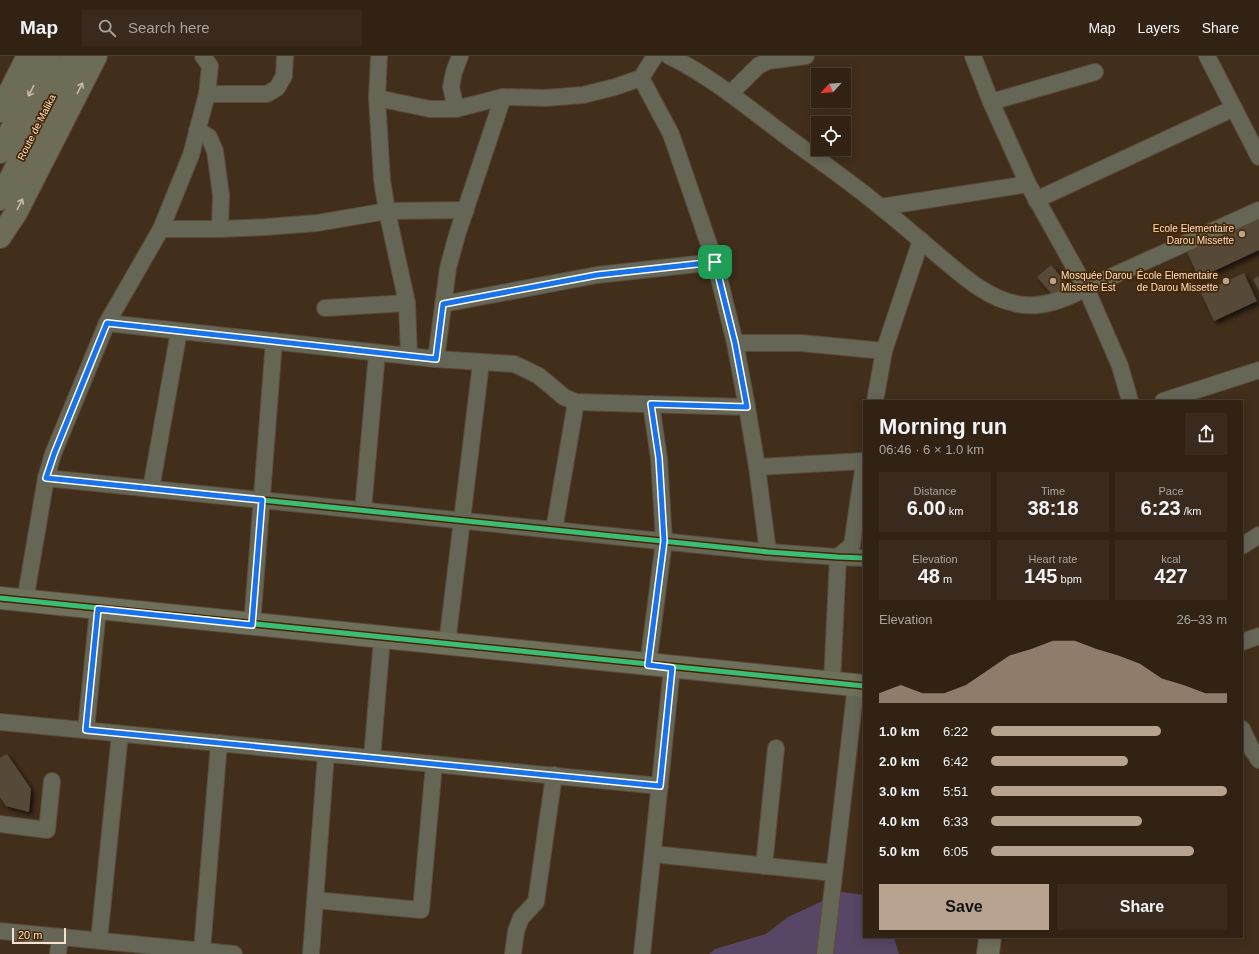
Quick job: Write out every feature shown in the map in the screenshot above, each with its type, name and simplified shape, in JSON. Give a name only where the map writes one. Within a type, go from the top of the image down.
[{"type":"main road","points":[[0,111],[28,56]]},
{"type":"main road","name":"Route de Malika","points":[[0,152],[49,56]]},
{"type":"main road","name":"Route de Malika","points":[[0,199],[73,56]]},
{"type":"main road","points":[[0,237],[16,213],[96,56]]},
{"type":"street","points":[[25,601],[46,478],[54,454],[107,323],[161,228],[191,155],[207,94],[210,66],[203,56]]},
{"type":"street","points":[[207,94],[267,94],[277,88],[284,76],[285,56]]},
{"type":"street","points":[[379,56],[377,98],[382,180],[387,211],[407,303],[409,356]]},
{"type":"street","points":[[456,109],[450,87],[460,56]]},
{"type":"street","points":[[377,98],[430,109],[456,109],[503,97],[545,98],[583,95],[641,78],[655,56]]},
{"type":"street","points":[[669,56],[686,64],[730,94],[881,207],[972,284],[996,297],[1017,304],[1034,305],[1050,303],[1072,296],[1086,288],[1259,210]]},
{"type":"street","points":[[730,94],[758,66],[768,61],[806,56]]},
{"type":"street","points":[[973,56],[991,102],[1028,184],[1086,288],[1120,366],[1130,400]]},
{"type":"street","points":[[1207,56],[1259,157]]},
{"type":"street","points":[[991,102],[1095,72]]},
{"type":"street","points":[[641,78],[671,134],[715,262],[735,343],[747,407],[757,467],[768,552]]},
{"type":"street","points":[[436,359],[448,268],[457,235],[503,97]]},
{"type":"street","points":[[1036,200],[1234,108]]},
{"type":"street","points":[[197,130],[209,137],[215,151],[221,196],[220,229]]},
{"type":"street","points":[[881,207],[1028,184]]},
{"type":"street","points":[[161,228],[220,229],[266,227],[317,223],[387,211],[466,210]]},
{"type":"street","points":[[875,400],[884,351],[921,240]]},
{"type":"street","points":[[443,304],[597,275],[715,262]]},
{"type":"street","points":[[325,308],[407,303]]},
{"type":"street","points":[[107,323],[436,359],[514,364],[539,376],[564,397],[576,402],[747,407]]},
{"type":"street","points":[[151,489],[179,331]]},
{"type":"street","points":[[252,625],[274,341]]},
{"type":"street","points":[[735,343],[801,343],[884,351]]},
{"type":"street","points":[[363,510],[377,353]]},
{"type":"street","points":[[447,644],[481,363]]},
{"type":"street","points":[[1166,400],[1259,370]]},
{"type":"street","points":[[554,530],[576,402]]},
{"type":"street","points":[[648,665],[664,541],[659,458],[651,404]]},
{"type":"street","points":[[757,467],[863,462]]},
{"type":"street","points":[[832,683],[838,558],[852,545],[863,469]]},
{"type":"street","points":[[46,478],[768,552],[838,558],[863,558]]},
{"type":"street","points":[[1243,545],[1259,535]]},
{"type":"street","points":[[0,598],[672,668],[860,686],[834,873],[825,954]]},
{"type":"street","points":[[86,730],[98,609]]},
{"type":"street","points":[[1243,642],[1259,636]]},
{"type":"street","points":[[372,758],[382,638]]},
{"type":"street","points":[[642,954],[672,668]]},
{"type":"street","points":[[0,722],[660,786]]},
{"type":"street","points":[[1243,731],[1259,760]]},
{"type":"street","points":[[99,940],[120,734]]},
{"type":"street","points":[[202,950],[219,743]]},
{"type":"street","points":[[764,866],[776,748]]},
{"type":"street","points":[[311,954],[326,754]]},
{"type":"street","points":[[315,900],[422,910],[434,764]]},
{"type":"street","points":[[513,954],[516,931],[521,918],[536,902],[554,775]]},
{"type":"street","points":[[0,824],[47,830],[52,781]]},
{"type":"street","points":[[653,854],[834,873]]},
{"type":"street","points":[[0,930],[234,954]]},
{"type":"street","points":[[58,954],[60,937]]},
{"type":"street","points":[[988,954],[990,938]]},
{"type":"shaded area","points":[[842,892],[863,895],[863,938],[894,938],[899,954],[709,954],[715,949],[766,934],[788,917]]},
{"type":"building","name":"Ecole Elementaire Darou Missette","points":[[1259,219],[1259,250],[1199,278],[1187,252]]},
{"type":"building","name":"Mosquée Darou Missette Est","points":[[1051,265],[1069,286],[1055,298],[1037,277]]},
{"type":"building","points":[[1244,273],[1257,301],[1214,321],[1201,293]]},
{"type":"building","points":[[1259,276],[1259,291],[1253,279]]},
{"type":"building","points":[[7,754],[31,789],[29,812],[6,806],[0,797],[0,758]]},
{"type":"cycle path","points":[[46,478],[768,552],[863,558]]},
{"type":"cycle path","points":[[0,598],[432,644],[863,686]]},
{"type":"place","name":"Ecole Elementaire Darou Missette","points":[[1242,234]]},
{"type":"place","name":"Mosquée Darou Missette Est","points":[[1053,281]]},
{"type":"place","name":"École Elementaire de Darou Missette","points":[[1226,281]]},
{"type":"route","points":[[715,262],[735,343],[747,407],[651,404],[659,458],[664,541],[648,665],[672,668],[660,786],[86,730],[98,609],[252,625],[262,500],[46,478],[54,454],[107,323],[436,359],[443,304],[597,275],[715,262]]}]
